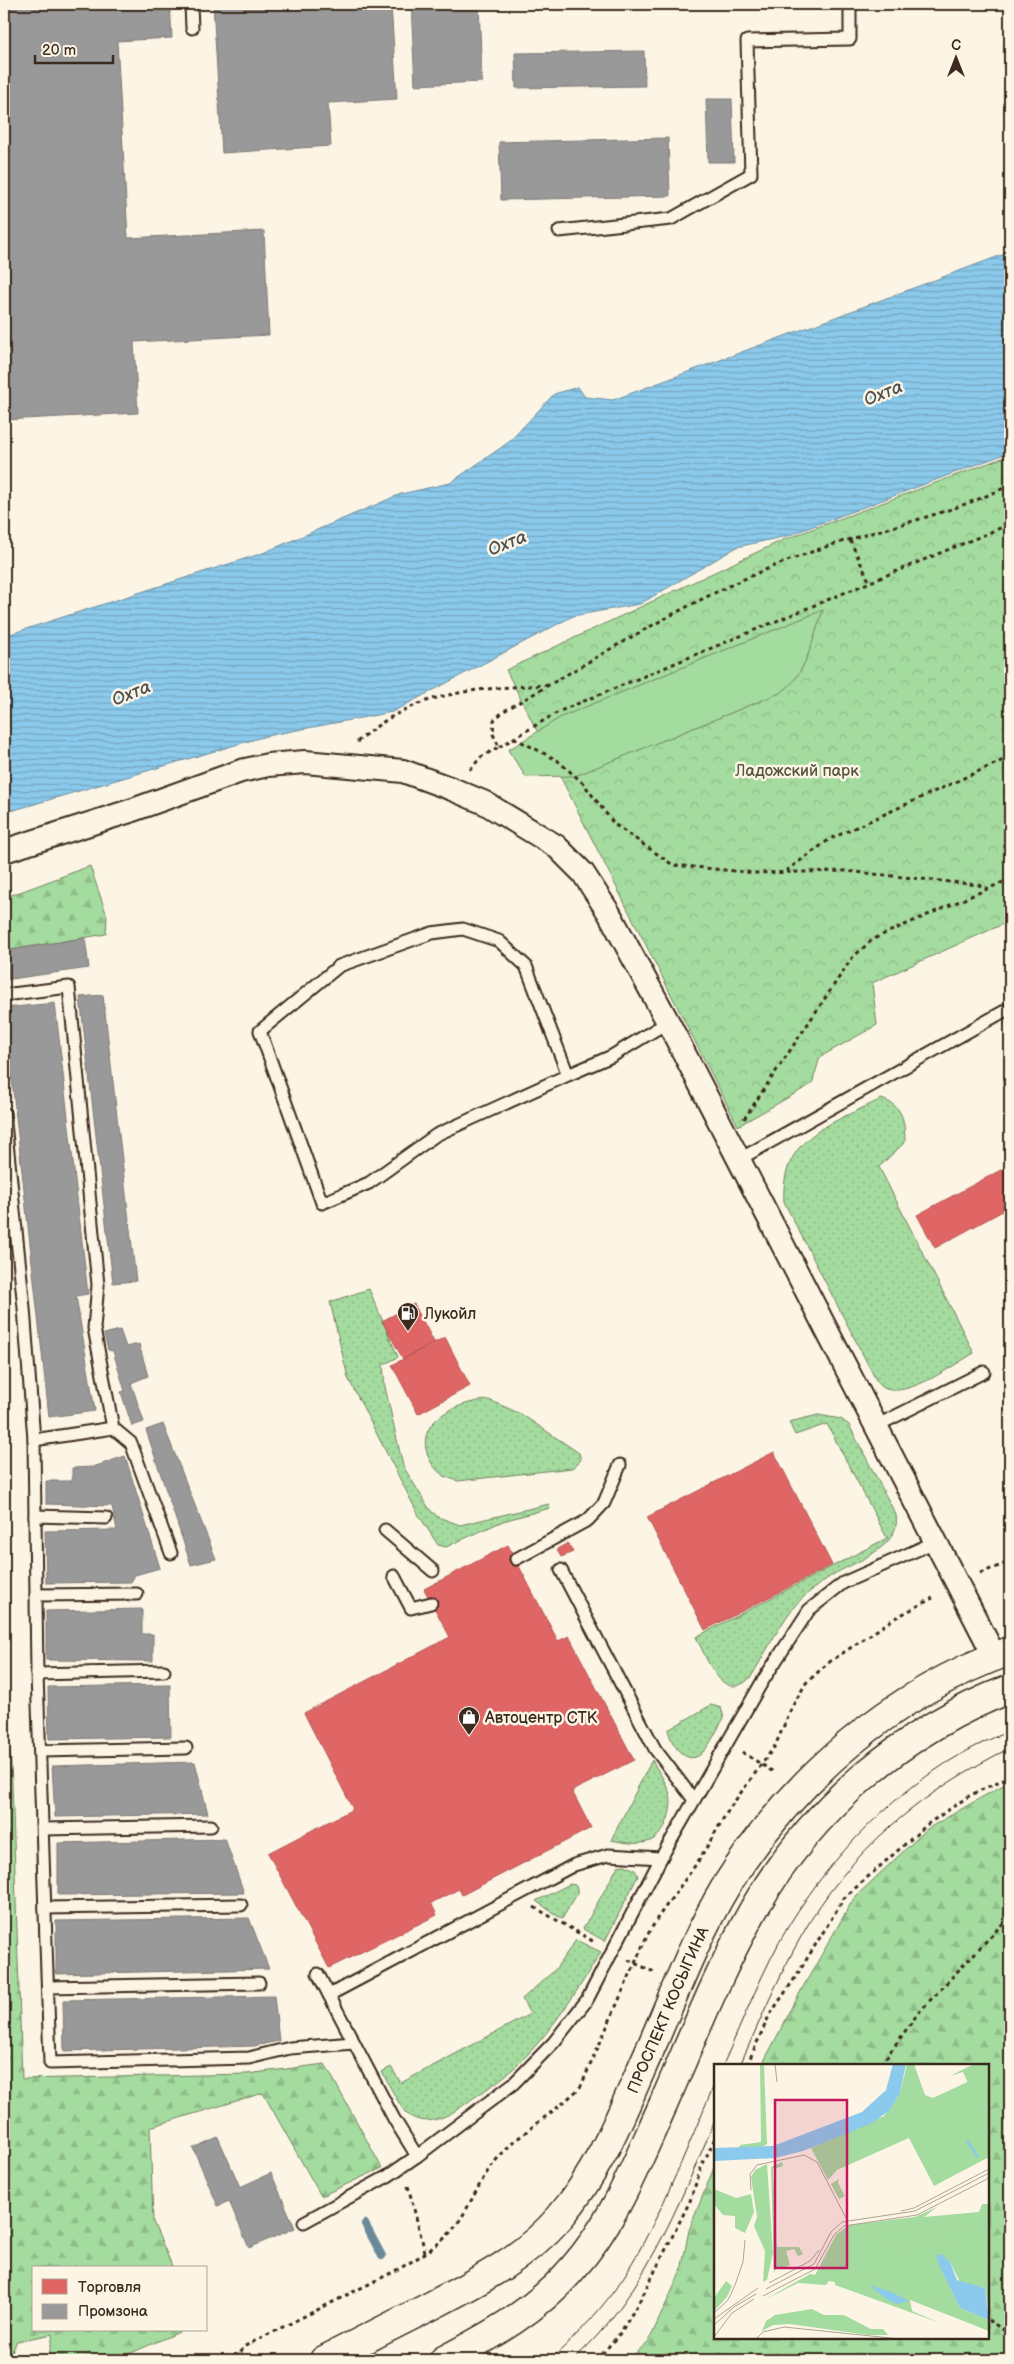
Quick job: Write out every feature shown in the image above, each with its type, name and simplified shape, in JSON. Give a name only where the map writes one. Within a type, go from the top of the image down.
[{"type":"main road","name":"ПРОСПЕКТ КОСЫГИНА","points":[[324,2360],[492,2274],[528,2248],[544,2233],[573,2200],[597,2164],[699,1939],[725,1888],[756,1841],[792,1797],[833,1757],[878,1721],[925,1690],[1002,1654]]},
{"type":"main road","name":"ПРОСПЕКТ КОСЫГИНА","points":[[444,2360],[497,2332],[538,2303],[573,2269],[603,2229],[627,2185],[731,1954],[755,1906],[784,1862],[818,1820],[856,1783],[898,1749],[943,1721],[1010,1689]]},
{"type":"street","points":[[4,851],[130,812],[241,771],[268,765],[305,762],[403,771],[452,788],[484,803],[526,826],[556,846],[583,873],[609,913],[668,1022],[935,1542],[1002,1654]]},
{"type":"lane","points":[[191,4],[192,28]]},
{"type":"lane","points":[[559,231],[671,219],[751,174],[747,41],[850,39],[850,4]]},
{"type":"lane","points":[[568,1075],[526,966],[499,941],[463,929],[432,933],[339,966],[260,1031],[322,1203],[369,1183],[436,1135],[612,1056],[668,1022]]},
{"type":"lane","points":[[4,995],[69,986],[98,1285],[94,1328],[114,1428],[131,1443],[171,1553]]},
{"type":"lane","points":[[734,1151],[1010,1008]]},
{"type":"lane","points":[[4,1113],[24,1308],[34,1440],[37,1674],[50,2063],[249,2058],[290,2048],[354,2043]]},
{"type":"lane","points":[[876,1426],[984,1372]]},
{"type":"lane","points":[[34,1440],[114,1428]]},
{"type":"lane","points":[[516,1559],[588,1520],[604,1503],[620,1465]]},
{"type":"lane","points":[[35,1516],[106,1518]]},
{"type":"lane","points":[[385,1530],[433,1571]]},
{"type":"lane","points":[[304,2222],[403,2166],[417,2156],[514,2082],[554,2042],[587,2000],[694,1800],[762,1682],[809,1610],[843,1582],[935,1542]]},
{"type":"lane","points":[[561,1570],[655,1749],[694,1800]]},
{"type":"lane","points":[[394,1576],[411,1608],[431,1603]]},
{"type":"lane","points":[[36,1596],[137,1594]]},
{"type":"lane","points":[[37,1674],[164,1671]]},
{"type":"lane","points":[[40,1751],[186,1748]]},
{"type":"lane","points":[[43,1829],[211,1826]]},
{"type":"lane","points":[[329,1995],[574,1865],[608,1855],[662,1858]]},
{"type":"lane","points":[[45,1908],[241,1905]]},
{"type":"lane","points":[[318,1974],[394,2119],[417,2156]]},
{"type":"lane","points":[[48,1987],[259,1983]]},
{"type":"path","points":[[499,747],[493,734],[494,720],[504,711],[660,622],[750,576],[806,554],[944,510],[1010,485]]},
{"type":"path","points":[[452,788],[481,757],[560,711],[1010,524]]},
{"type":"path","points":[[850,540],[870,583]]},
{"type":"path","points":[[355,743],[386,719],[409,707],[437,697],[485,688],[549,685]]},
{"type":"path","points":[[514,738],[556,760],[583,783],[614,824],[672,865],[756,873],[846,871],[979,885],[989,889]]},
{"type":"path","points":[[785,871],[830,839],[1010,757]]},
{"type":"path","points":[[734,1151],[852,958],[861,949],[884,934],[1010,879]]},
{"type":"path","points":[[980,1573],[1010,1562]]},
{"type":"path","points":[[727,1743],[775,1773]]},
{"type":"path","points":[[747,2064],[769,2016],[844,1898],[929,1823],[969,1796],[1010,1776]]},
{"type":"path","points":[[516,1895],[568,1928],[657,1974]]},
{"type":"path","points":[[882,2064],[919,2012],[1010,1916]]},
{"type":"path","points":[[598,2360],[621,2332],[643,2295],[690,2201],[701,2168],[714,2140]]},
{"type":"path","points":[[403,2166],[425,2252]]},
{"type":"path","points":[[989,2321],[1010,2334]]},
{"type":"green space","name":"Ладожский парк","points":[[1010,455],[1010,921],[872,983],[877,1025],[820,1057],[812,1084],[738,1126],[506,670],[783,540]]},
{"type":"green space","points":[[823,610],[808,656],[796,677],[780,693],[575,776],[526,777],[508,750],[561,717]]},
{"type":"green space","points":[[90,866],[107,916],[106,934],[4,951],[4,898]]},
{"type":"green space","points":[[881,1099],[894,1105],[901,1115],[905,1142],[879,1167],[974,1353],[919,1384],[896,1390],[885,1389],[877,1382],[784,1202],[785,1180],[791,1162],[800,1147],[828,1125]]},
{"type":"green space","points":[[369,1289],[398,1357],[383,1365],[385,1387],[403,1466],[430,1510],[438,1517],[460,1525],[549,1504],[550,1508],[503,1521],[446,1547],[438,1545],[418,1514],[348,1378],[330,1302]]},
{"type":"green space","points":[[489,1400],[521,1414],[579,1453],[581,1460],[572,1468],[458,1481],[445,1476],[438,1471],[427,1454],[425,1440],[430,1427],[441,1415],[456,1407]]},
{"type":"green space","points":[[818,1415],[841,1419],[849,1425],[896,1515],[896,1527],[884,1545],[874,1553],[831,1576],[801,1599],[782,1624],[751,1677],[741,1684],[732,1686],[724,1683],[717,1676],[696,1637],[887,1538],[827,1424],[795,1435],[789,1422]]},
{"type":"green space","points":[[4,1658],[12,1781],[22,2079],[247,2074],[325,2064],[382,2168],[321,2196],[263,2093],[150,2127],[153,2222],[172,2266],[32,2266],[32,2332],[179,2332],[115,2360],[48,2360],[53,2334],[17,2341],[8,2360],[4,2360]]},
{"type":"green space","points":[[711,1705],[721,1708],[724,1718],[703,1752],[697,1757],[691,1758],[686,1756],[676,1748],[668,1730]]},
{"type":"green space","points":[[652,1760],[671,1797],[670,1812],[665,1826],[656,1838],[650,1841],[630,1843],[611,1840]]},
{"type":"green space","points":[[1010,1781],[1010,2360],[628,2360],[649,2341],[681,2271],[689,2230],[714,2168],[714,2339],[989,2339],[989,2064],[763,2064],[803,1987],[854,1898],[927,1829]]},
{"type":"green space","points":[[625,1865],[635,1870],[638,1876],[605,1941],[583,1929],[618,1866]]},
{"type":"green space","points":[[570,1884],[575,1885],[577,1894],[562,1919],[536,1901]]},
{"type":"green space","points":[[576,1940],[601,1952],[558,2017],[520,2062],[498,2081],[450,2114],[441,2118],[424,2121],[415,2119],[407,2114],[382,2072],[391,2067],[401,2083],[530,2014],[522,1999],[554,1971]]},
{"type":"water","name":"Охта","points":[[1010,252],[1010,452],[787,536],[737,547],[640,604],[573,616],[392,712],[266,736],[4,813],[4,636],[263,553],[401,494],[450,483],[509,442],[554,394],[578,387],[585,397],[613,400]]},
{"type":"building: Торговля","points":[[1010,1165],[1010,1207],[935,1248],[917,1215]]},
{"type":"building: Торговля","name":"Лукойл","points":[[414,1304],[434,1342],[403,1359],[382,1321]]},
{"type":"building: Торговля","points":[[445,1337],[470,1386],[418,1414],[392,1365]]},
{"type":"building: Торговля","points":[[774,1452],[832,1565],[705,1630],[647,1517]]},
{"type":"building: Торговля","points":[[568,1543],[573,1552],[561,1557],[557,1549]]},
{"type":"building: Торговля","name":"Автоцентр СТК","points":[[508,1545],[558,1641],[569,1636],[634,1760],[572,1791],[591,1828],[462,1895],[459,1889],[431,1903],[437,1915],[329,1968],[268,1853],[353,1809],[304,1713],[450,1637],[424,1589]]},
{"type":"building: Промзона","points":[[4,4],[170,4],[172,38],[117,41],[128,238],[264,231],[269,335],[134,342],[138,413],[4,420]]},
{"type":"building: Промзона","points":[[213,4],[391,4],[397,99],[328,103],[331,146],[222,153]]},
{"type":"building: Промзона","points":[[411,4],[479,4],[482,82],[415,85]]},
{"type":"building: Промзона","points":[[644,51],[645,86],[516,88],[515,53]]},
{"type":"building: Промзона","points":[[706,99],[732,99],[734,162],[708,162]]},
{"type":"building: Промзона","points":[[668,138],[670,196],[501,200],[499,142]]},
{"type":"building: Промзона","points":[[85,938],[89,968],[4,980],[4,951]]},
{"type":"building: Промзона","points":[[103,995],[136,1281],[113,1283],[80,997]]},
{"type":"building: Промзона","points":[[55,1003],[88,1294],[76,1296],[95,1411],[49,1417],[4,1008]]},
{"type":"building: Промзона","points":[[120,1330],[126,1347],[139,1344],[148,1376],[131,1383],[144,1422],[132,1426],[121,1392],[125,1391],[113,1351],[108,1350],[104,1334]]},
{"type":"building: Промзона","points":[[163,1424],[216,1559],[191,1565],[146,1430]]},
{"type":"building: Промзона","points":[[125,1456],[160,1568],[135,1575],[131,1582],[46,1583],[45,1531],[117,1530],[112,1506],[46,1504],[46,1481],[72,1481],[72,1468],[93,1467]]},
{"type":"building: Промзона","points":[[142,1609],[142,1634],[153,1634],[153,1661],[46,1660],[46,1611]]},
{"type":"building: Промзона","points":[[170,1685],[171,1737],[49,1739],[48,1687]]},
{"type":"building: Промзона","points":[[195,1762],[208,1814],[55,1817],[52,1766]]},
{"type":"building: Промзона","points":[[225,1839],[244,1893],[58,1895],[58,1843]]},
{"type":"building: Промзона","points":[[249,1918],[269,1969],[56,1974],[56,1921]]},
{"type":"building: Промзона","points":[[274,1996],[279,2041],[254,2046],[64,2051],[63,2000]]},
{"type":"building: Промзона","points":[[218,2137],[240,2187],[271,2173],[295,2228],[249,2248],[229,2201],[218,2206],[193,2148]]},
{"type":"waterway","points":[[365,2224],[382,2256]]},
{"type":"tram line","points":[[723,2064],[754,1994],[789,1925],[832,1865],[884,1810],[914,1786],[945,1764],[977,1746],[1010,1731]]},
{"type":"tram line","points":[[740,2064],[793,1951],[821,1904],[842,1876],[892,1825],[919,1803],[948,1783],[1010,1748]]},
{"type":"tram line","points":[[550,2360],[590,2320],[625,2275],[651,2229],[714,2085]]},
{"type":"tram line","points":[[573,2360],[598,2335],[620,2308],[639,2279],[672,2218],[714,2123]]},
{"type":"place","name":"Лукойл","points":[[408,1332]]},
{"type":"place","name":"Автоцентр СТК","points":[[469,1736]]}]
